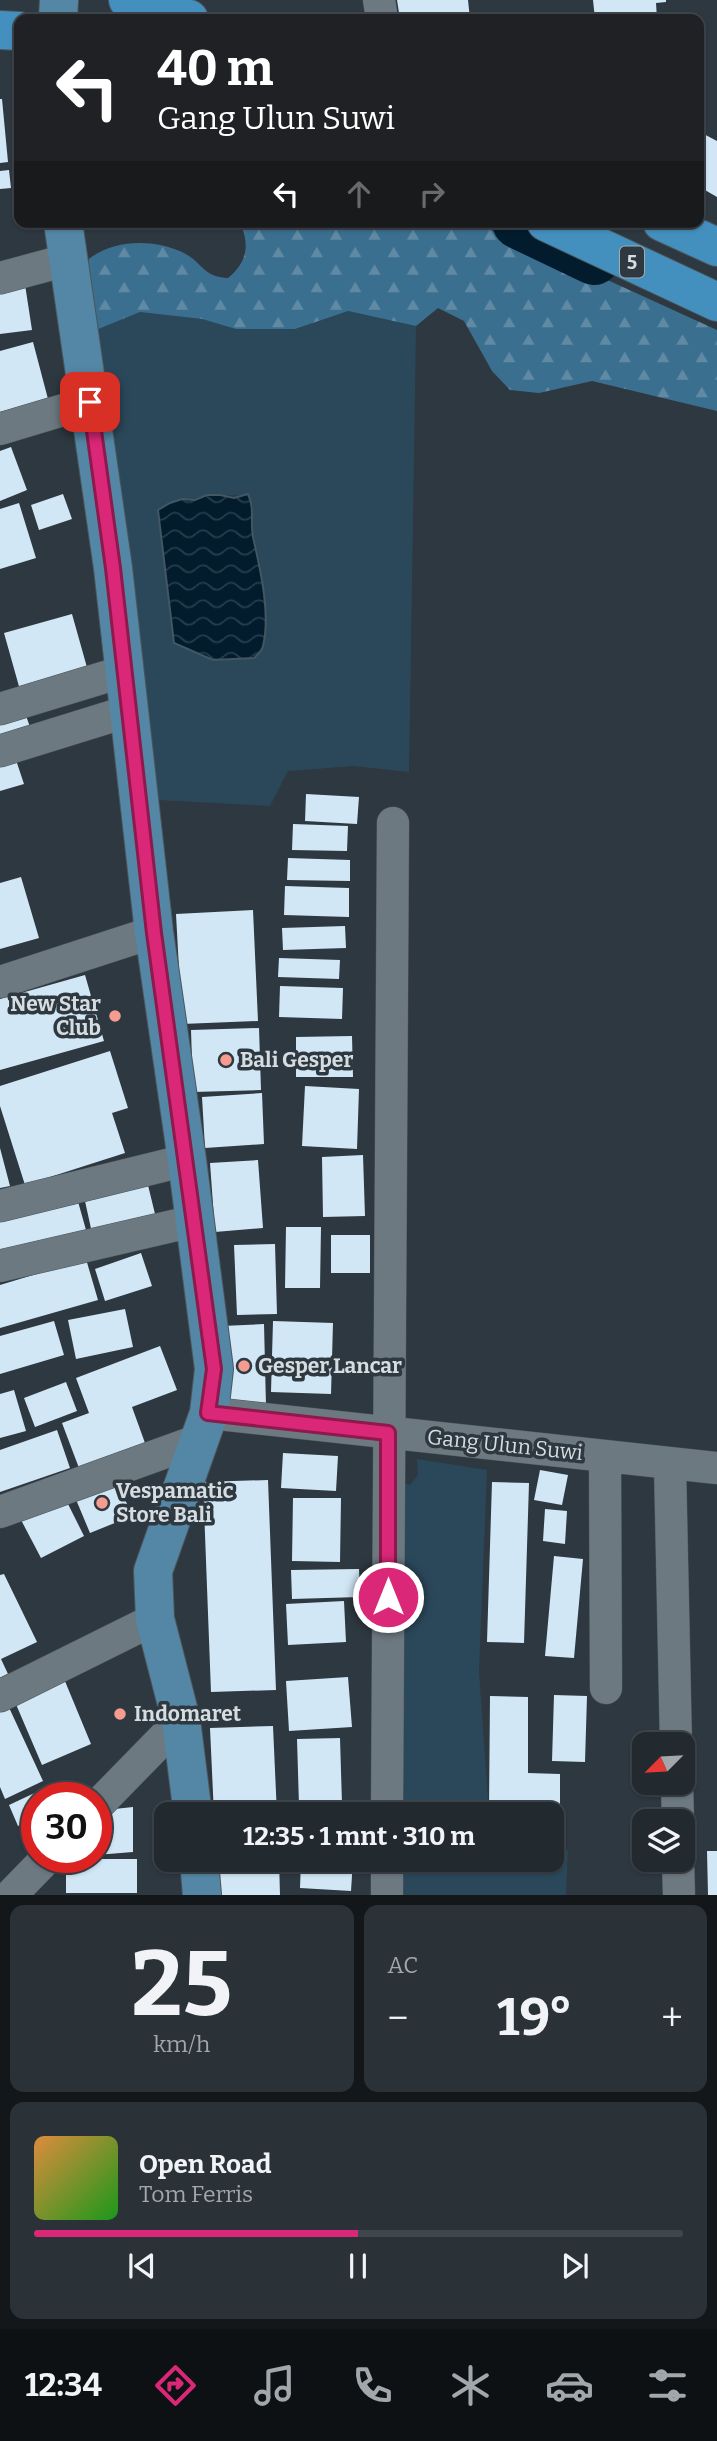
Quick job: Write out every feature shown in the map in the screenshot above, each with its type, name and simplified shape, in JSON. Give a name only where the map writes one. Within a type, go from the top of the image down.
[{"type":"highway","points":[[128,0],[173,14]]},
{"type":"highway","name":"5","points":[[559,228],[717,302]]},
{"type":"highway","name":"5","points":[[675,228],[717,247]]},
{"type":"main road","points":[[64,228],[90,402],[125,671],[154,933],[214,1369],[204,1427],[153,1571],[155,1619],[181,1720],[191,1802]]},
{"type":"main road","points":[[200,1872],[202,1895]]},
{"type":"street","points":[[0,278],[67,260]]},
{"type":"street","points":[[0,429],[90,402]]},
{"type":"street","points":[[0,709],[125,671]]},
{"type":"street","points":[[0,751],[129,711]]},
{"type":"street","points":[[387,1802],[393,823]]},
{"type":"street","points":[[0,982],[154,933]]},
{"type":"street","points":[[0,1206],[187,1160]]},
{"type":"street","points":[[0,1266],[194,1221]]},
{"type":"street","points":[[0,1512],[204,1427]]},
{"type":"street","name":"Gang Ulun Suwi","points":[[204,1427],[388,1433],[717,1468]]},
{"type":"street","points":[[605,1456],[607,1688]]},
{"type":"street","points":[[670,1465],[676,1732]]},
{"type":"street","points":[[0,1696],[155,1619]]},
{"type":"street","points":[[112,1791],[181,1720]]},
{"type":"street","points":[[387,1872],[387,1895]]},
{"type":"street","points":[[678,1872],[679,1895]]},
{"type":"street","points":[[11,1895],[32,1873]]},
{"type":"shaded area","points":[[347,311],[416,326],[409,772],[354,766],[288,771],[270,806],[159,800],[110,457],[96,330],[140,312],[202,319],[236,329],[295,329]],"holes":[[[248,494],[253,506],[253,533],[260,563],[182,500],[212,495]]]},
{"type":"shaded area","points":[[417,1459],[487,1470],[479,1671],[488,1802],[399,1802],[397,1482],[410,1485],[418,1475]]},
{"type":"shaded area","points":[[564,1850],[568,1850],[566,1895],[400,1895],[400,1872],[564,1872]]},
{"type":"green space","points":[[242,228],[486,228],[717,330],[717,411],[592,381],[539,393],[510,390],[492,371],[464,321],[438,308],[416,326],[348,311],[295,329],[236,329],[202,319],[140,312],[96,330],[86,306],[89,259],[99,252],[134,243],[159,245],[182,252],[213,275],[228,278],[242,261],[246,249]]},
{"type":"water","points":[[248,494],[265,606],[263,646],[254,658],[213,660],[174,643],[158,510],[182,499],[195,500],[207,495],[234,498]]},
{"type":"building","points":[[397,0],[468,0],[469,14],[399,14]]},
{"type":"building","points":[[593,0],[666,0],[656,3],[657,14],[594,14]]},
{"type":"building","points":[[0,99],[8,162],[0,163]]},
{"type":"building","points":[[704,134],[717,141],[717,197],[704,189]]},
{"type":"building","points":[[9,170],[11,188],[0,189],[0,171]]},
{"type":"building","points":[[24,278],[32,330],[0,334],[0,281]]},
{"type":"building","points":[[33,342],[48,399],[0,412],[0,351]]},
{"type":"building","points":[[11,447],[27,490],[0,501],[0,451]]},
{"type":"building","points":[[63,494],[72,519],[39,530],[31,505]]},
{"type":"building","points":[[19,503],[36,558],[0,569],[0,509]]},
{"type":"building","points":[[72,614],[88,671],[20,690],[4,633]]},
{"type":"building","points":[[23,707],[31,730],[0,740],[0,715]]},
{"type":"building","points":[[16,760],[24,784],[0,791],[0,765]]},
{"type":"building","points":[[306,794],[359,797],[357,824],[305,821]]},
{"type":"building","points":[[293,824],[348,826],[347,851],[292,850]]},
{"type":"building","points":[[288,858],[350,860],[350,881],[287,880]]},
{"type":"building","points":[[21,877],[39,938],[0,949],[0,883]]},
{"type":"building","points":[[285,886],[349,888],[349,917],[284,915]]},
{"type":"building","points":[[253,910],[258,1021],[182,1024],[176,914]]},
{"type":"building","points":[[345,926],[346,948],[283,950],[282,928]]},
{"type":"building","points":[[279,958],[340,960],[339,979],[278,977]]},
{"type":"building","points":[[85,975],[104,1041],[0,1070],[0,999]]},
{"type":"building","points":[[280,986],[343,988],[342,1019],[279,1017]]},
{"type":"building","name":"Bali Gesper","points":[[259,1028],[261,1090],[193,1092],[191,1030]]},
{"type":"building","points":[[352,1036],[353,1077],[296,1077],[296,1037]]},
{"type":"building","points":[[110,1051],[128,1108],[112,1113],[125,1153],[25,1185],[0,1106],[0,1086]]},
{"type":"building","points":[[305,1086],[359,1089],[357,1149],[302,1146]]},
{"type":"building","points":[[262,1093],[264,1144],[205,1148],[202,1097]]},
{"type":"building","points":[[0,1148],[10,1186],[0,1188]]},
{"type":"building","points":[[363,1155],[365,1216],[323,1217],[322,1157]]},
{"type":"building","points":[[258,1160],[263,1228],[215,1232],[210,1163]]},
{"type":"building","points":[[146,1177],[156,1218],[92,1233],[83,1192]]},
{"type":"building","points":[[77,1198],[86,1230],[0,1253],[0,1219]]},
{"type":"building","points":[[286,1227],[321,1227],[320,1288],[285,1288]]},
{"type":"building","points":[[331,1235],[370,1235],[370,1273],[331,1273]]},
{"type":"building","points":[[275,1244],[277,1314],[237,1315],[234,1245]]},
{"type":"building","points":[[141,1253],[152,1286],[105,1301],[95,1269]]},
{"type":"building","points":[[86,1259],[98,1300],[0,1328],[0,1285]]},
{"type":"building","points":[[125,1309],[133,1347],[76,1359],[68,1320]]},
{"type":"building","points":[[54,1321],[64,1355],[0,1374],[0,1336]]},
{"type":"building","points":[[273,1321],[333,1323],[331,1394],[271,1392]]},
{"type":"building","name":"Gesper Lancar","points":[[264,1324],[266,1406],[223,1407],[222,1326]]},
{"type":"building","points":[[160,1346],[177,1390],[132,1407],[145,1443],[79,1468],[62,1423],[89,1413],[76,1378]]},
{"type":"building","points":[[66,1382],[77,1411],[35,1427],[24,1398]]},
{"type":"building","points":[[14,1390],[26,1431],[0,1438],[0,1394]]},
{"type":"building","points":[[57,1430],[70,1468],[0,1492],[0,1450]]},
{"type":"building","points":[[283,1453],[338,1456],[336,1491],[281,1488]]},
{"type":"building","points":[[540,1470],[568,1475],[562,1505],[534,1500]]},
{"type":"building","name":"Vespamatic Store Bali","points":[[114,1473],[132,1516],[90,1533],[72,1490]]},
{"type":"building","points":[[268,1480],[276,1690],[211,1692],[203,1482]]},
{"type":"building","points":[[492,1482],[529,1483],[524,1643],[487,1642]]},
{"type":"building","points":[[64,1496],[84,1536],[41,1558],[20,1518]]},
{"type":"building","points":[[293,1498],[341,1498],[340,1562],[292,1561]]},
{"type":"building","points":[[545,1509],[567,1511],[565,1544],[543,1541]]},
{"type":"building","points":[[554,1556],[583,1559],[574,1658],[545,1656]]},
{"type":"building","points":[[359,1569],[360,1597],[292,1599],[291,1570]]},
{"type":"building","points":[[4,1574],[37,1642],[1,1659],[8,1674],[0,1678],[0,1575]]},
{"type":"building","points":[[344,1601],[346,1642],[288,1645],[286,1604]]},
{"type":"building","points":[[62,1674],[91,1744],[42,1765],[12,1695]]},
{"type":"building","points":[[348,1677],[352,1727],[289,1731],[286,1681]]},
{"type":"building","points":[[554,1695],[587,1696],[585,1762],[552,1761]]},
{"type":"building","points":[[490,1696],[528,1697],[528,1773],[560,1774],[560,1802],[489,1802]]},
{"type":"building","points":[[6,1701],[43,1781],[21,1782],[21,1791],[5,1799],[0,1787],[0,1704]]},
{"type":"building","points":[[273,1726],[276,1802],[213,1802],[210,1728]]},
{"type":"building","points":[[340,1738],[342,1802],[299,1802],[297,1739]]},
{"type":"building","points":[[21,1799],[21,1825],[18,1826],[9,1805]]},
{"type":"building","points":[[133,1807],[133,1852],[112,1854],[112,1809]]},
{"type":"building","points":[[707,1851],[717,1851],[717,1895],[708,1895]]},
{"type":"building","points":[[112,1859],[137,1859],[137,1893],[66,1893],[66,1873],[112,1873]]},
{"type":"building","points":[[216,1872],[279,1872],[280,1895],[217,1895]]},
{"type":"building","points":[[301,1872],[352,1872],[351,1891],[300,1888]]},
{"type":"waterway","points":[[532,228],[594,258]]},
{"type":"place","name":"New Star Club","points":[[115,1016]]},
{"type":"place","name":"Bali Gesper","points":[[226,1060]]},
{"type":"place","name":"Gesper Lancar","points":[[244,1366]]},
{"type":"place","name":"Vespamatic Store Bali","points":[[102,1503]]},
{"type":"place","name":"Indomaret","points":[[120,1714]]},
{"type":"route","points":[[90,402],[113,568],[154,933],[214,1369],[208,1413],[388,1433],[388,1597]]}]
